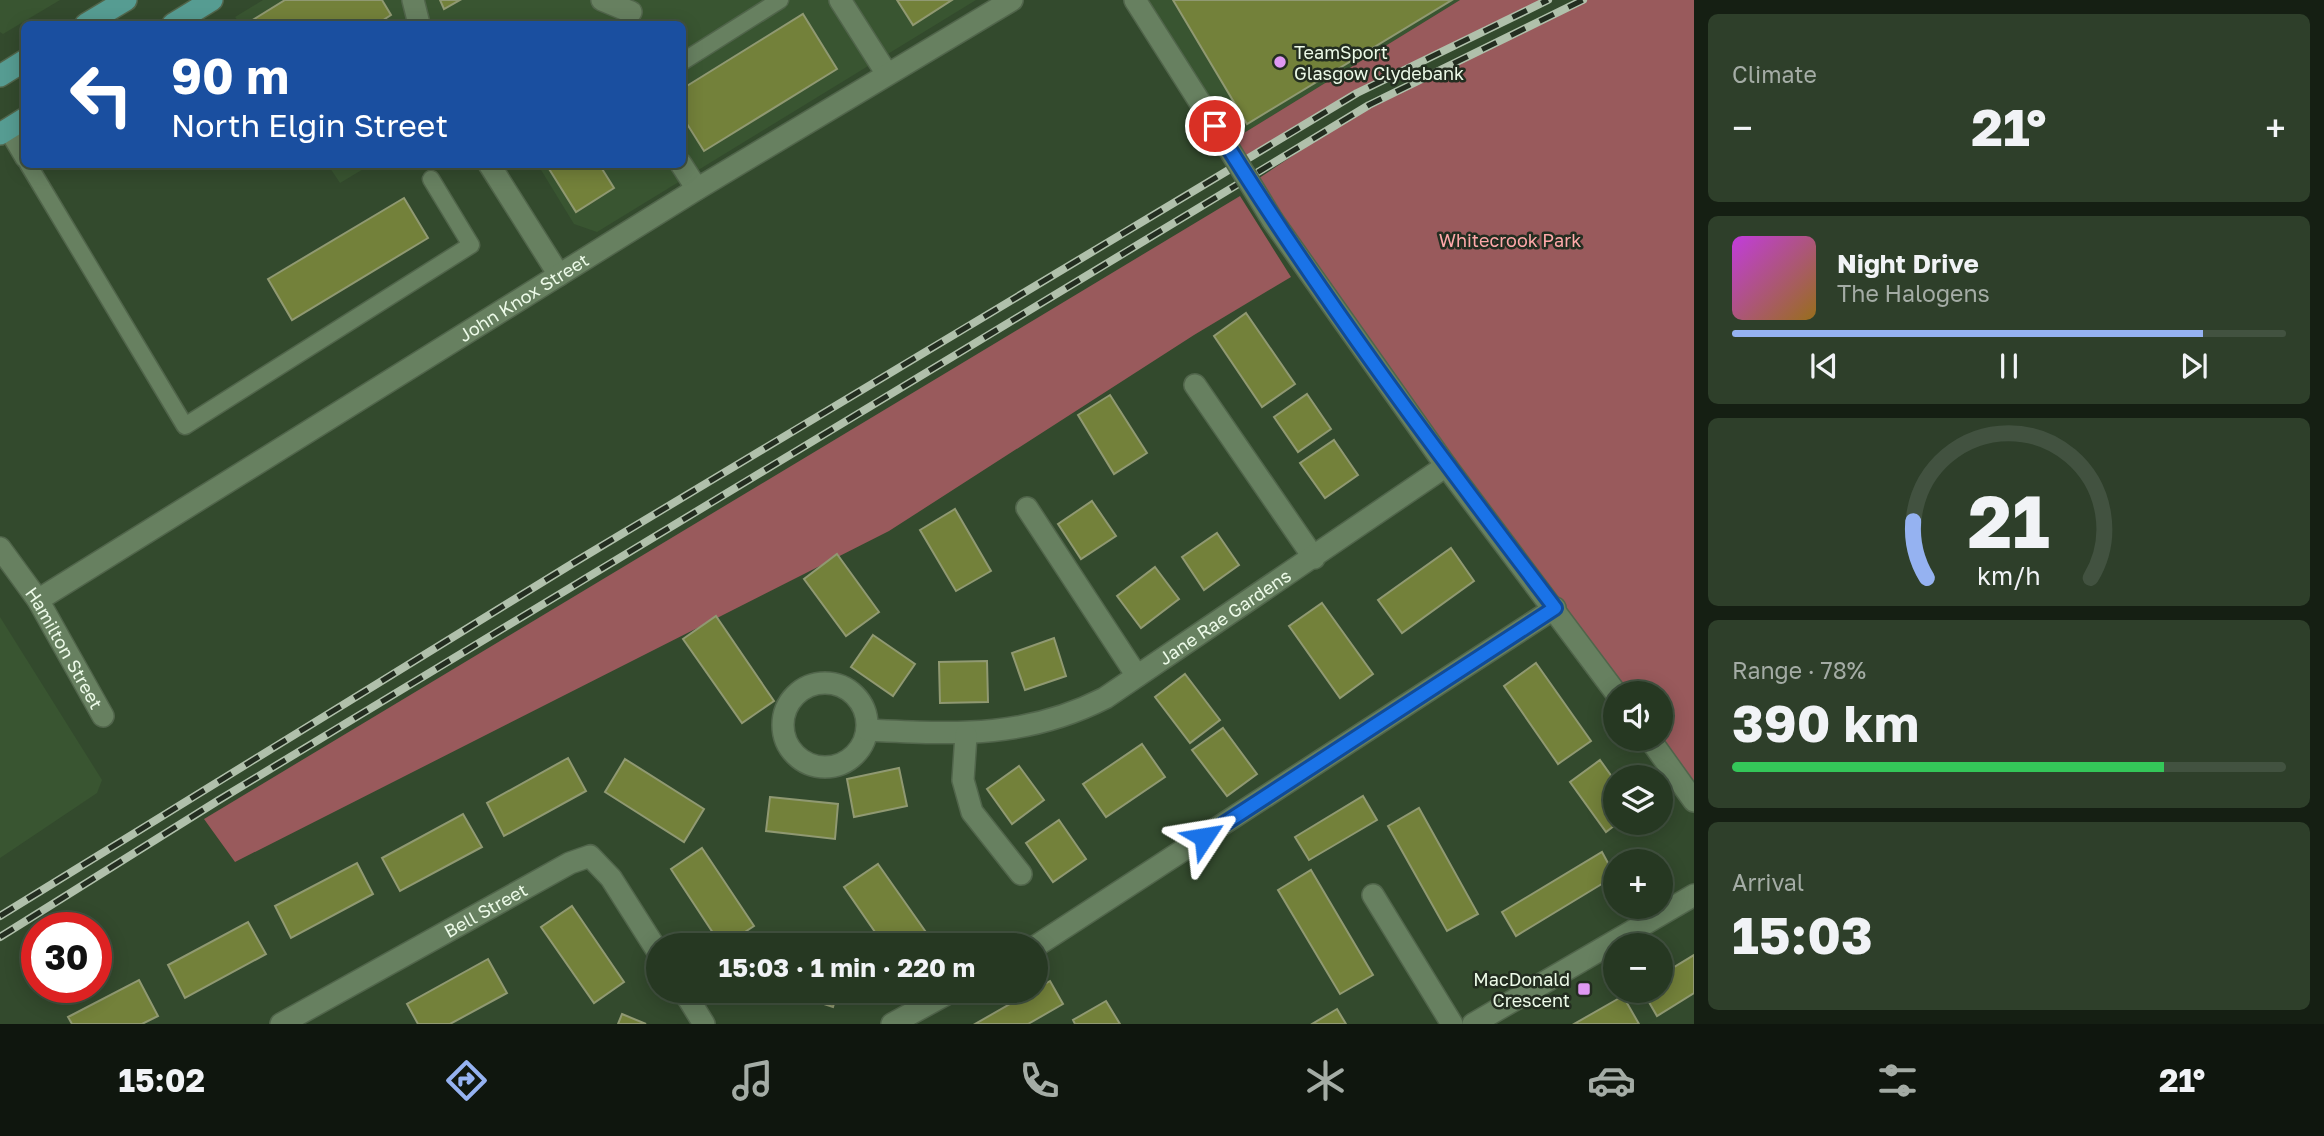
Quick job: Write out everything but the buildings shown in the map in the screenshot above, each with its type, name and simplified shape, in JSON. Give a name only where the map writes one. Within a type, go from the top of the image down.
[{"type":"main road","points":[[178,21],[212,0]]},
{"type":"main road","points":[[91,21],[122,1]]},
{"type":"main road","points":[[0,76],[21,63]]},
{"type":"street","points":[[413,0],[418,21]]},
{"type":"street","points":[[602,0],[633,12]]},
{"type":"street","points":[[840,0],[887,74]]},
{"type":"street","name":"John Knox Street","points":[[38,600],[559,275],[1012,0]]},
{"type":"street","points":[[1135,0],[1273,221],[1446,466],[1607,681]]},
{"type":"street","points":[[492,168],[559,275]]},
{"type":"street","points":[[683,168],[697,190]]},
{"type":"street","points":[[1195,385],[1314,558]]},
{"type":"street","name":"Jane Rae Gardens","points":[[867,730],[966,735],[1012,730],[1074,714],[1105,698],[1446,466]]},
{"type":"street","points":[[1027,508],[1137,676]]},
{"type":"street","name":"Hamilton Street","points":[[3,560],[38,600],[103,716]]},
{"type":"street","points":[[1048,938],[1555,608]]},
{"type":"street","points":[[821,682],[841,684],[859,699],[865,710],[867,730],[858,752],[838,766],[824,768],[804,763],[789,749],[782,731],[783,716],[790,699],[805,687],[821,682]]},
{"type":"street","points":[[966,735],[963,780],[972,812],[1021,874]]},
{"type":"street","points":[[1658,751],[1694,801]]},
{"type":"street","name":"Bell Street","points":[[281,1024],[570,863],[590,856],[611,878],[646,933]]},
{"type":"street","points":[[1373,895],[1452,1024]]},
{"type":"street","points":[[1473,1024],[1694,895]]},
{"type":"street","points":[[690,1003],[704,1024]]},
{"type":"street","points":[[892,1024],[930,1003]]},
{"type":"lane","points":[[686,59],[780,0]]},
{"type":"lane","points":[[11,127],[21,152]]},
{"type":"lane","points":[[30,168],[186,426],[471,245],[431,178]]},
{"type":"shaded area","points":[[0,0],[60,0],[3,34],[0,32]]},
{"type":"shaded area","points":[[263,0],[976,0],[597,232],[574,224],[540,168],[686,168],[686,21],[238,21],[235,17]]},
{"type":"shaded area","name":"TeamSport Glasgow Clydebank","points":[[1135,0],[1460,0],[1226,144]]},
{"type":"shaded area","points":[[330,168],[365,168],[340,183]]},
{"type":"shaded area","points":[[0,617],[102,780],[97,793],[0,858]]},
{"type":"green space","points":[[1460,0],[1548,0],[1357,93],[1238,165],[1226,144]]},
{"type":"green space","name":"Whitecrook Park","points":[[1584,0],[1694,0],[1694,801],[1668,751],[1673,751],[1673,681],[1607,681],[1250,184],[1369,105]]},
{"type":"green space","points":[[1240,196],[1291,277],[1194,335],[889,531],[235,862],[204,819]]},
{"type":"railway","points":[[0,916],[575,562],[1357,93],[1548,0]]},
{"type":"railway","points":[[0,937],[219,800],[1369,105],[1583,0]]},
{"type":"place","name":"TeamSport Glasgow Clydebank","points":[[1280,62]]},
{"type":"place","name":"MacDonald Crescent","points":[[1584,989]]},
{"type":"route","points":[[1204,837],[1555,608],[1446,466],[1303,265],[1215,126]]}]
